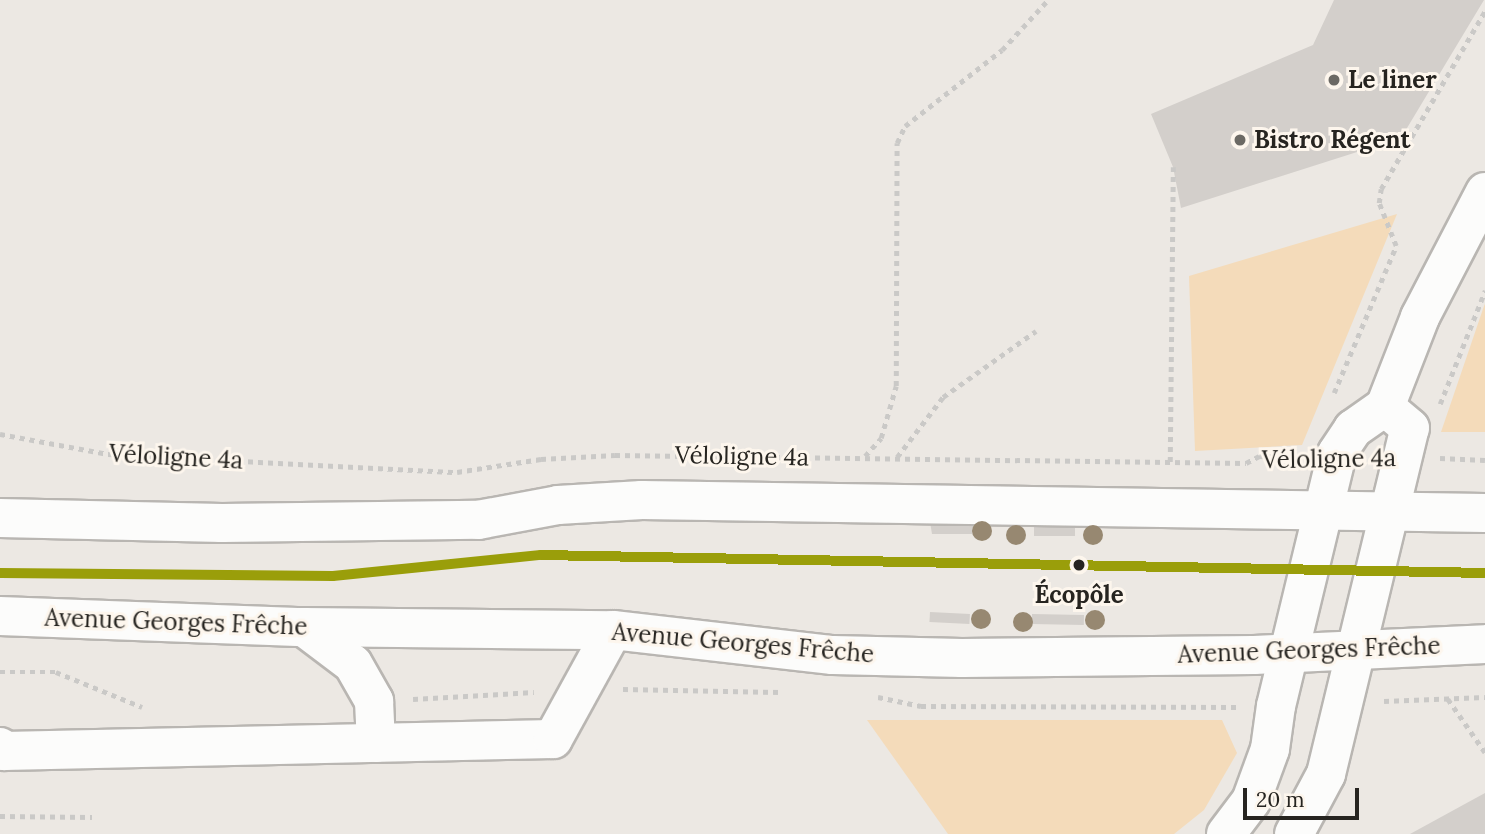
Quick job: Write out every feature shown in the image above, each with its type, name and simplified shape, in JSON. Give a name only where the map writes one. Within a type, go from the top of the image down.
[{"type":"main road","points":[[1226,834],[1251,801],[1270,748],[1276,706],[1336,457],[1353,429],[1385,407],[1420,317],[1485,192]]},
{"type":"main road","points":[[1294,834],[1326,774],[1391,511],[1421,458],[1410,428],[1385,407]]},
{"type":"main road","points":[[0,518],[222,523],[478,520],[558,505],[642,500],[1485,513]]},
{"type":"main road","name":"Avenue Georges Frêche","points":[[0,616],[304,627],[613,630],[833,655],[1289,654],[1485,645]]},
{"type":"main road","points":[[304,627],[353,664],[374,701],[376,743]]},
{"type":"main road","points":[[2,749],[553,739],[613,630]]},
{"type":"path","points":[[865,457],[881,438],[895,386],[897,143],[905,126],[1002,50],[1048,0]]},
{"type":"path","points":[[1329,406],[1396,246],[1379,203],[1381,189],[1485,11]]},
{"type":"path","points":[[1170,462],[1173,167]]},
{"type":"path","points":[[1440,418],[1440,405],[1485,292]]},
{"type":"path","points":[[897,457],[943,397],[1036,331]]},
{"type":"path","name":"Véloligne 4a","points":[[0,435],[108,454],[457,472],[541,459],[615,455],[1246,463],[1259,456],[1336,457]]},
{"type":"path","points":[[1421,458],[1439,444]]},
{"type":"path","points":[[1421,458],[1485,460]]},
{"type":"path","points":[[0,672],[56,672],[145,708]]},
{"type":"path","points":[[374,701],[580,689],[787,692]]},
{"type":"path","points":[[873,696],[921,706],[1177,710],[1276,706]]},
{"type":"path","points":[[1447,698],[1485,752]]},
{"type":"path","points":[[0,816],[92,817]]},
{"type":"shaded area","points":[[1397,214],[1302,445],[1195,451],[1189,276]]},
{"type":"shaded area","points":[[1485,304],[1485,432],[1441,432],[1484,306]]},
{"type":"shaded area","points":[[867,720],[1222,720],[1237,753],[1204,810],[1174,834],[948,834]]},
{"type":"building","name":"Le liner","points":[[1334,0],[1484,0],[1401,138],[1181,208],[1173,167],[1151,114],[1313,45]]},
{"type":"building","points":[[974,521],[972,534],[932,534],[930,522]]},
{"type":"building","points":[[1034,525],[1075,525],[1075,536],[1034,536]]},
{"type":"building","points":[[930,612],[970,614],[969,624],[929,622]]},
{"type":"building","points":[[1032,614],[1084,615],[1084,625],[1032,624]]},
{"type":"building","points":[[1485,793],[1485,834],[1410,834],[1474,799]]},
{"type":"transit line","points":[[0,573],[333,576],[541,555],[1485,573]]},
{"type":"place","name":"Le liner","points":[[1334,80]]},
{"type":"place","name":"Bistro Régent","points":[[1240,140]]},
{"type":"place","name":"Écopôle","points":[[1079,565]]}]
